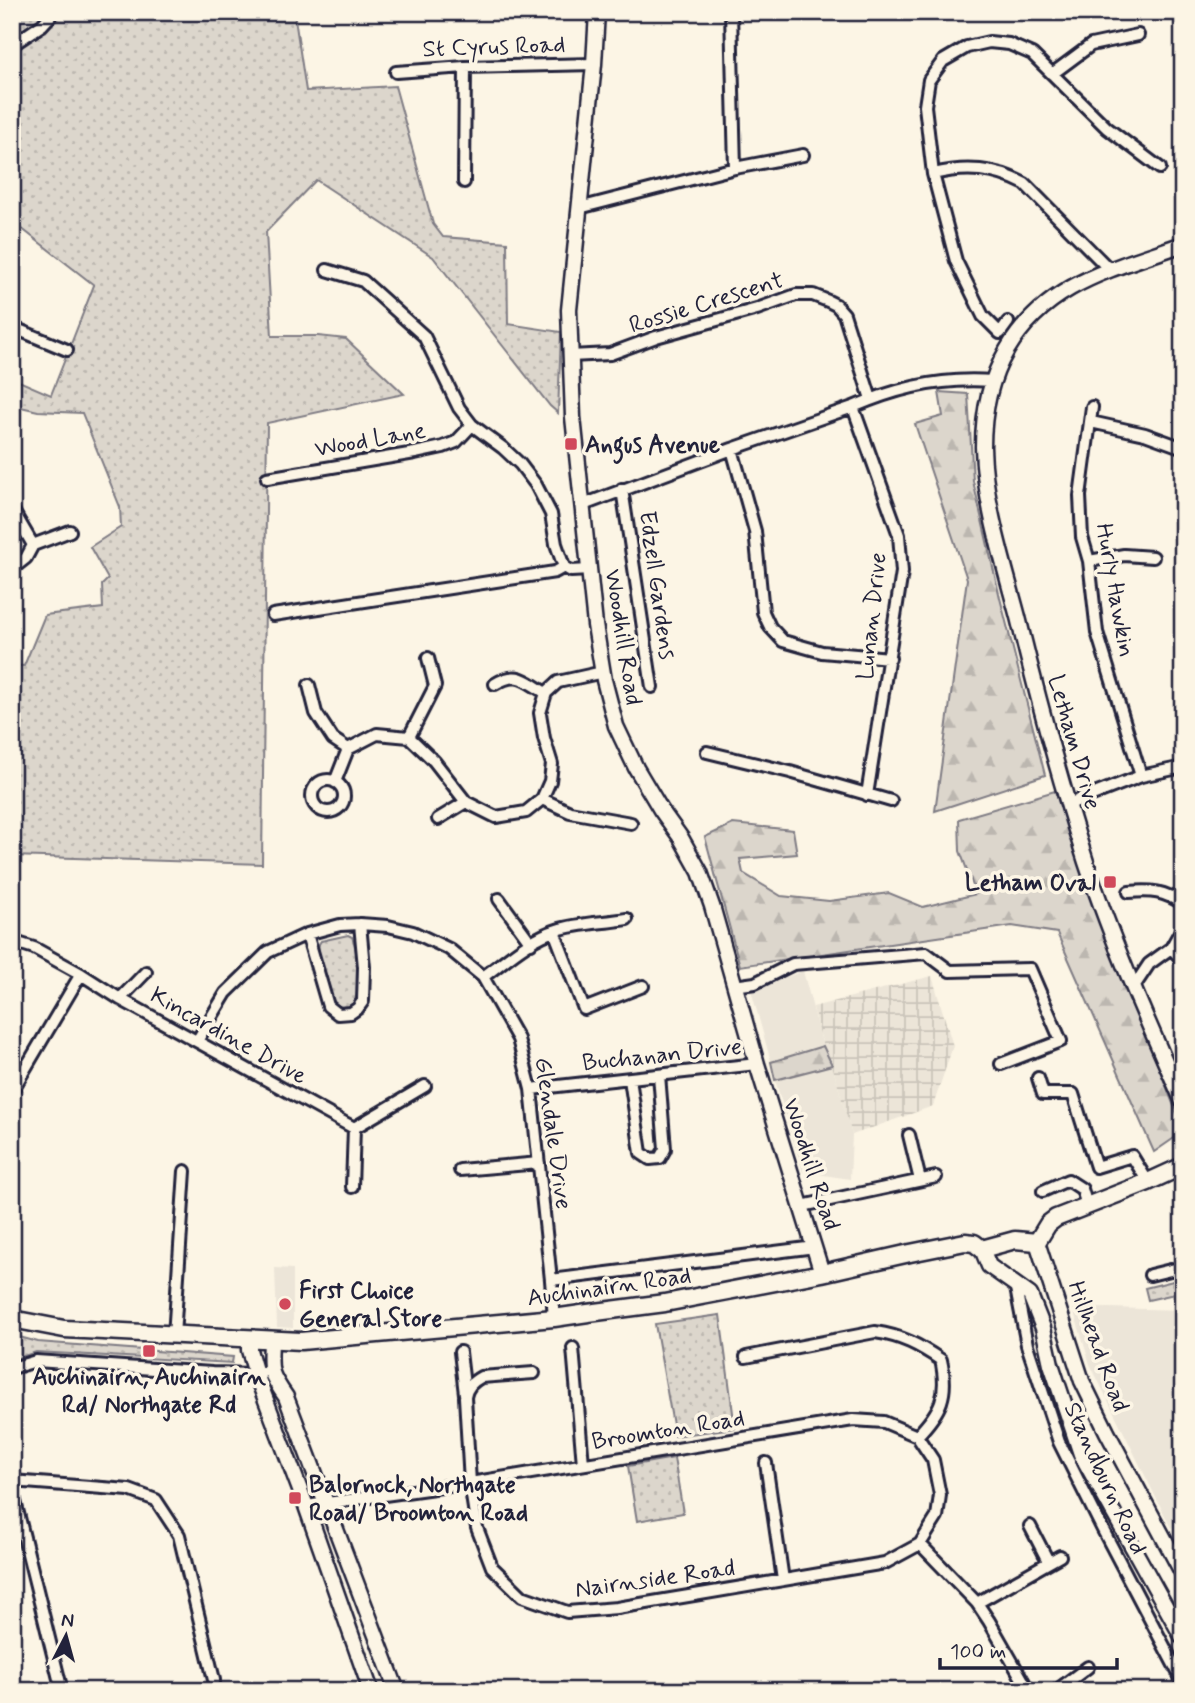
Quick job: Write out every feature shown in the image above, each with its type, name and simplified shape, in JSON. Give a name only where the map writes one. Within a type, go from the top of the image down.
[{"type":"main road","points":[[1037,1242],[1048,1224],[1056,1218],[1183,1166]]},
{"type":"main road","name":"Auchinairn Road","points":[[12,1319],[64,1329],[301,1341],[554,1318],[664,1303],[965,1242],[974,1243],[982,1249],[1015,1240],[1037,1242]]},
{"type":"street","points":[[12,45],[41,25],[54,12]]},
{"type":"street","name":"Woodhill Road","points":[[597,12],[569,310],[573,417],[595,625],[603,672],[616,726],[636,768],[700,873],[822,1273]]},
{"type":"street","points":[[731,12],[735,168]]},
{"type":"street","points":[[1052,74],[1091,45],[1138,35]]},
{"type":"street","points":[[1008,322],[1000,333],[989,324],[979,308],[957,261],[933,174],[925,106],[929,80],[943,61],[967,47],[989,42],[1009,44],[1032,54],[1107,128],[1160,168]]},
{"type":"street","name":"St Cyrus Road","points":[[396,72],[465,67],[594,64]]},
{"type":"street","points":[[464,182],[465,67]]},
{"type":"street","points":[[579,208],[735,168],[803,155]]},
{"type":"street","points":[[933,174],[950,170],[989,170],[1025,184],[1109,269]]},
{"type":"street","points":[[583,505],[871,399],[929,383],[973,379],[993,381],[1006,351],[1028,320],[1052,300],[1109,269],[1183,244]]},
{"type":"street","points":[[327,270],[363,281],[424,337],[459,408],[472,425],[520,464],[536,485],[551,514],[556,544],[564,567],[571,571],[590,570]]},
{"type":"street","name":"Rossie Crescent","points":[[570,356],[610,354],[656,337],[757,309],[796,295],[813,295],[828,300],[844,314],[871,399]]},
{"type":"street","points":[[12,327],[66,350]]},
{"type":"street","name":"Letham Drive","points":[[993,381],[986,408],[983,448],[992,516],[1041,712],[1086,863],[1133,988],[1183,1102]]},
{"type":"street","name":"Lunan Drive","points":[[853,407],[899,534],[902,572],[867,795]]},
{"type":"street","name":"Hurly Hawkin","points":[[1092,407],[1080,496],[1082,537],[1089,561],[1097,632],[1141,776]]},
{"type":"street","points":[[1091,422],[1145,434],[1178,446]]},
{"type":"street","name":"Wood Lane","points":[[267,478],[443,447],[456,442],[472,425]]},
{"type":"street","points":[[732,449],[755,531],[763,612],[770,627],[783,640],[822,652],[890,658]]},
{"type":"street","name":"Edzell Gardens","points":[[622,489],[652,687]]},
{"type":"street","points":[[12,509],[33,545]]},
{"type":"street","points":[[12,569],[26,558],[33,545],[70,531]]},
{"type":"street","points":[[1089,561],[1124,555],[1153,557]]},
{"type":"street","points":[[273,615],[555,572],[564,567]]},
{"type":"street","points":[[409,737],[436,686],[428,658]]},
{"type":"street","points":[[335,782],[348,749],[377,734],[409,737],[434,761],[466,803],[495,817],[526,812],[542,799],[550,782],[552,764],[540,713],[546,693],[558,682],[603,672]]},
{"type":"street","points":[[495,684],[507,676],[518,677],[546,693]]},
{"type":"street","points":[[309,685],[316,713],[333,739],[348,749]]},
{"type":"street","points":[[707,752],[891,801]]},
{"type":"street","points":[[1069,804],[1141,776],[1183,767]]},
{"type":"street","points":[[542,799],[570,812],[631,822]]},
{"type":"street","points":[[438,819],[466,803]]},
{"type":"street","points":[[1129,892],[1152,890],[1172,896],[1183,904]]},
{"type":"street","points":[[499,900],[531,943]]},
{"type":"street","points":[[483,977],[554,930],[627,919]]},
{"type":"street","points":[[307,934],[328,1006],[338,1014],[351,1013],[363,1001],[364,967],[360,924]]},
{"type":"street","name":"Glendale Drive","points":[[197,1041],[226,993],[268,952],[307,934],[326,928],[360,924],[388,926],[413,932],[449,949],[483,977],[518,1039],[531,1089],[554,1318]]},
{"type":"street","points":[[1133,988],[1149,964],[1171,948],[1183,927]]},
{"type":"street","points":[[554,930],[583,1009],[643,986]]},
{"type":"street","name":"Kincardine Drive","points":[[12,941],[34,948],[120,999],[354,1128]]},
{"type":"street","points":[[1171,948],[1183,960]]},
{"type":"street","points":[[734,986],[755,983],[793,964],[926,953],[950,971],[1030,969],[1061,1041],[1002,1064]]},
{"type":"street","points":[[120,999],[146,972]]},
{"type":"street","points":[[12,1090],[81,974]]},
{"type":"street","name":"Buchanan Drive","points":[[531,1089],[757,1064]]},
{"type":"street","points":[[630,1079],[641,1153],[650,1159],[660,1158],[665,1149],[659,1075]]},
{"type":"street","points":[[1038,1078],[1043,1094],[1073,1094],[1096,1167],[1132,1156],[1148,1182]]},
{"type":"street","points":[[352,1187],[354,1128],[425,1086]]},
{"type":"street","points":[[909,1135],[920,1180]]},
{"type":"street","points":[[460,1170],[539,1163]]},
{"type":"street","points":[[174,1336],[185,1171]]},
{"type":"street","points":[[802,1206],[936,1177]]},
{"type":"street","points":[[1043,1191],[1068,1180],[1082,1189],[1087,1206]]},
{"type":"street","name":"Hillhead Road","points":[[1037,1242],[1082,1381],[1183,1574]]},
{"type":"street","points":[[551,1280],[815,1247]]},
{"type":"street","name":"Standburn Road","points":[[982,1249],[989,1266],[1030,1294],[1081,1454],[1183,1638]]},
{"type":"street","points":[[1150,1275],[1183,1268]]},
{"type":"street","name":"Standburn Road","points":[[1015,1283],[1027,1345],[1059,1442],[1102,1530],[1183,1682]]},
{"type":"street","points":[[746,1357],[875,1332],[896,1335],[922,1347],[941,1360],[945,1374],[944,1394],[935,1417],[917,1436],[933,1460],[940,1495],[937,1517],[920,1544],[977,1603],[1029,1691]]},
{"type":"street","points":[[249,1339],[249,1350],[263,1372],[306,1506],[371,1691]]},
{"type":"street","points":[[263,1372],[269,1360],[271,1340]]},
{"type":"street","points":[[573,1348],[583,1464]]},
{"type":"street","name":"Nairnside Road","points":[[460,1352],[470,1483],[477,1528],[492,1567],[522,1596],[567,1612],[617,1608],[885,1563],[920,1544]]},
{"type":"street","points":[[12,1368],[36,1361],[212,1373],[263,1372],[275,1381],[286,1397],[397,1691]]},
{"type":"street","points":[[465,1397],[467,1389],[481,1377],[534,1373]]},
{"type":"street","name":"Broomton Road","points":[[306,1506],[470,1483],[853,1420],[884,1422],[917,1436]]},
{"type":"street","points":[[766,1463],[783,1580]]},
{"type":"street","points":[[12,1481],[129,1490],[156,1500],[179,1535],[214,1680],[214,1691]]},
{"type":"street","points":[[12,1489],[62,1691]]},
{"type":"street","points":[[1030,1525],[1048,1561]]},
{"type":"street","points":[[977,1603],[1060,1556]]},
{"type":"street","points":[[1056,1691],[1088,1667]]},
{"type":"shaded area","points":[[803,971],[823,1046],[771,1062],[751,990]]},
{"type":"shaded area","points":[[932,976],[953,1046],[933,1106],[852,1135],[813,1007]]},
{"type":"shaded area","points":[[832,1065],[852,1135],[850,1179],[803,1172],[775,1080]]},
{"type":"shaded area","points":[[275,1268],[293,1269],[293,1328],[277,1327]]},
{"type":"shaded area","points":[[1073,1309],[1183,1310],[1183,1523],[1171,1528],[1090,1364]]},
{"type":"green space","points":[[12,12],[294,12],[306,91],[395,86],[433,224],[443,237],[507,242],[508,324],[561,332],[558,413],[433,257],[316,180],[266,232],[272,336],[346,339],[404,394],[267,423],[262,864],[12,856],[12,665],[24,666],[45,615],[103,608],[102,585],[108,579],[90,547],[121,527],[120,507],[82,413],[38,411],[12,405],[12,378],[51,395],[94,285],[12,221]]},
{"type":"green space","points":[[939,392],[968,394],[973,481],[1045,775],[935,811],[967,579],[915,424],[943,416]]},
{"type":"green space","points":[[1055,791],[1097,912],[1183,1129],[1183,1132],[1154,1152],[1057,933],[1012,926],[740,966],[705,837],[733,824],[793,830],[797,854],[740,859],[743,873],[781,896],[829,901],[889,893],[923,907],[976,894],[960,851],[959,819]]},
{"type":"green space","points":[[348,935],[352,937],[358,964],[358,988],[351,1005],[345,1008],[332,999],[318,950],[321,941]]},
{"type":"green space","points":[[823,1046],[832,1065],[775,1080],[771,1062]]},
{"type":"green space","points":[[1177,1280],[1179,1293],[1148,1300],[1145,1288]]},
{"type":"green space","points":[[720,1315],[735,1428],[675,1436],[655,1324]]},
{"type":"green space","points":[[12,1335],[38,1342],[233,1357],[232,1363],[36,1352],[12,1360]]},
{"type":"green space","points":[[674,1458],[683,1513],[637,1521],[628,1466]]},
{"type":"place","name":"Angus Avenue","points":[[571,444]]},
{"type":"place","name":"Letham Oval","points":[[1110,882]]},
{"type":"place","name":"First Choice General Store","points":[[285,1304]]},
{"type":"place","name":"Auchinairn, Auchinairn Rd/ Northgate Rd","points":[[149,1351]]},
{"type":"place","name":"Balornock, Northgate Road/ Broomton Road","points":[[295,1498]]}]
